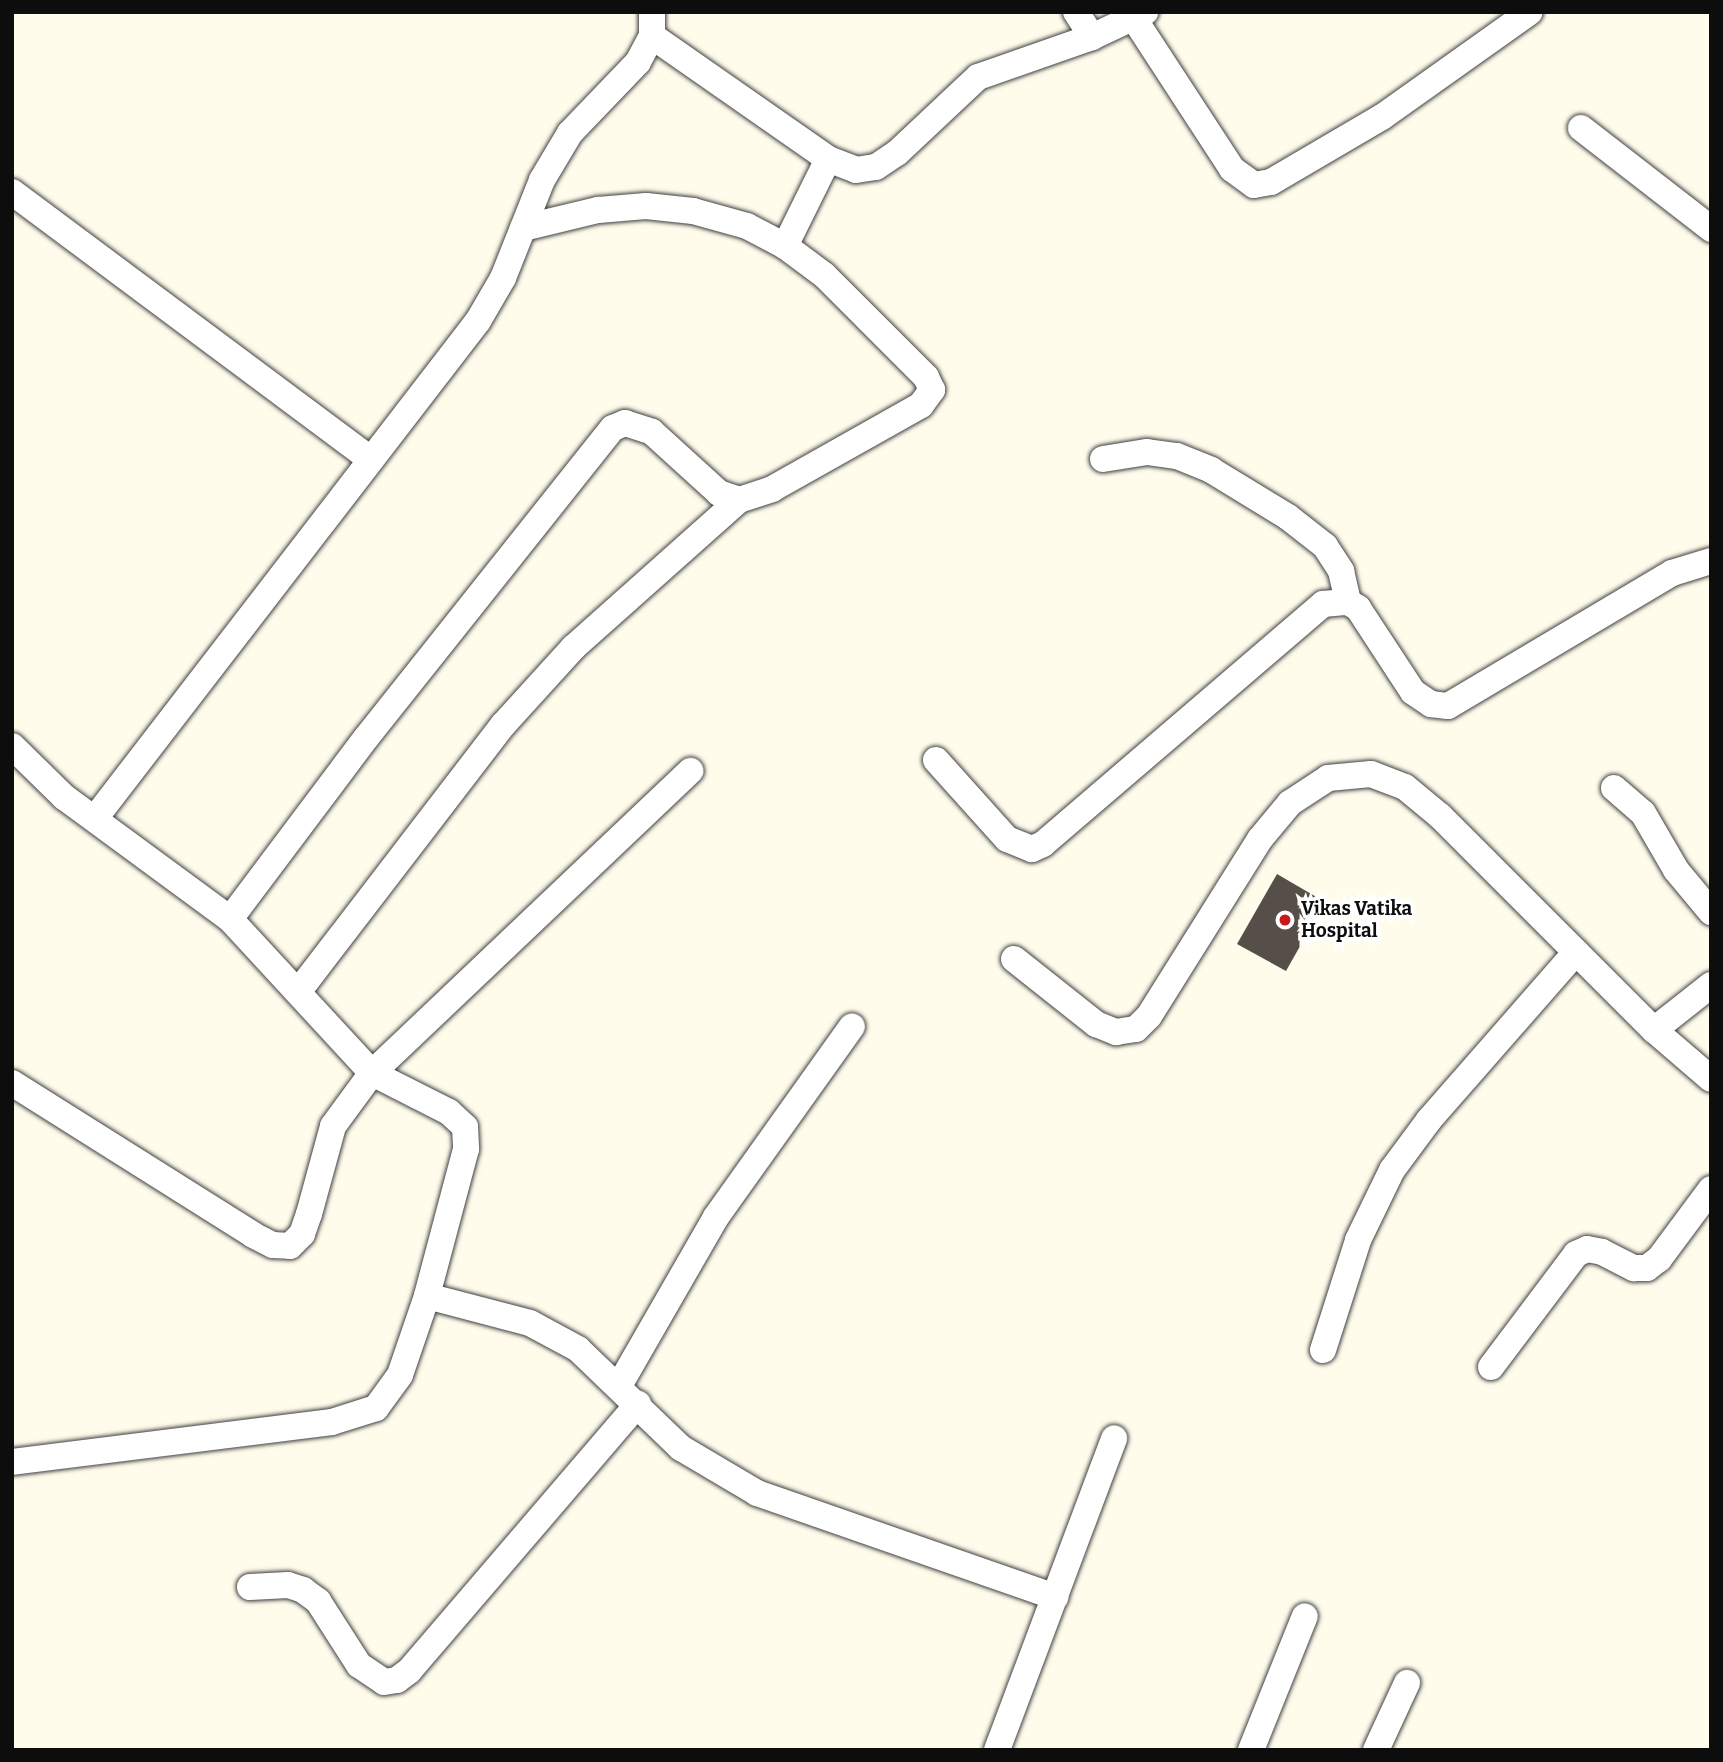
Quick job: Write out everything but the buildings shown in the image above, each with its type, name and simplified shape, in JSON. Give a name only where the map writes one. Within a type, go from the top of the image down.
[{"type":"street","points":[[1076,12],[1092,37]]},
{"type":"street","points":[[96,817],[369,458],[478,321],[503,278],[542,180],[570,133],[638,62],[652,24],[828,159],[856,170],[876,167],[897,153],[978,77],[1092,37],[1140,16],[1232,169],[1254,185],[1271,182],[1382,117],[1530,12]]},
{"type":"street","points":[[1581,128],[1711,229]]},
{"type":"street","points":[[785,246],[828,159]]},
{"type":"street","points":[[12,192],[369,458]]},
{"type":"street","points":[[298,992],[503,725],[574,647],[739,500],[772,489],[920,405],[932,390],[926,377],[824,275],[785,246],[747,226],[693,211],[646,206],[598,210],[523,228]]},
{"type":"street","points":[[230,919],[366,738],[613,428],[625,423],[646,428],[719,493],[739,500]]},
{"type":"street","points":[[1103,459],[1147,452],[1177,456],[1211,470],[1288,517],[1325,546],[1341,571],[1348,601]]},
{"type":"street","points":[[936,760],[1007,839],[1031,849],[1043,844],[1323,604],[1348,601],[1358,608],[1413,692],[1431,704],[1448,706],[1672,573],[1711,561]]},
{"type":"street","points":[[12,746],[40,777],[230,919],[298,992],[340,1044],[372,1073],[449,1112],[465,1127],[466,1149],[428,1296],[390,1394],[358,1416],[12,1462]]},
{"type":"street","points":[[12,1083],[253,1235],[273,1245],[290,1246],[302,1234],[333,1126],[372,1073],[690,771]]},
{"type":"street","points":[[1014,959],[1096,1024],[1115,1032],[1136,1029],[1149,1016],[1260,839],[1290,803],[1328,778],[1371,774],[1405,787],[1440,816],[1654,1030],[1711,1079]]},
{"type":"street","points":[[1614,788],[1643,813],[1676,870],[1711,912]]},
{"type":"street","points":[[1323,1350],[1358,1240],[1392,1170],[1429,1120],[1576,952]]},
{"type":"street","points":[[1654,1030],[1711,985]]},
{"type":"street","points":[[620,1384],[716,1217],[852,1026]]},
{"type":"street","points":[[1491,1367],[1576,1254],[1595,1250],[1634,1268],[1647,1268],[1659,1259],[1711,1189]]},
{"type":"street","points":[[428,1296],[530,1323],[578,1349],[620,1384],[681,1448],[757,1493],[1055,1597]]},
{"type":"street","points":[[250,1587],[288,1585],[303,1590],[318,1601],[359,1665],[384,1682],[397,1680],[638,1404]]},
{"type":"street","points":[[997,1750],[1114,1438]]},
{"type":"street","points":[[1251,1750],[1305,1616]]},
{"type":"street","points":[[1376,1750],[1408,1683]]},
{"type":"place","name":"Vikas Vatika Hospital","points":[[1285,920]]}]
